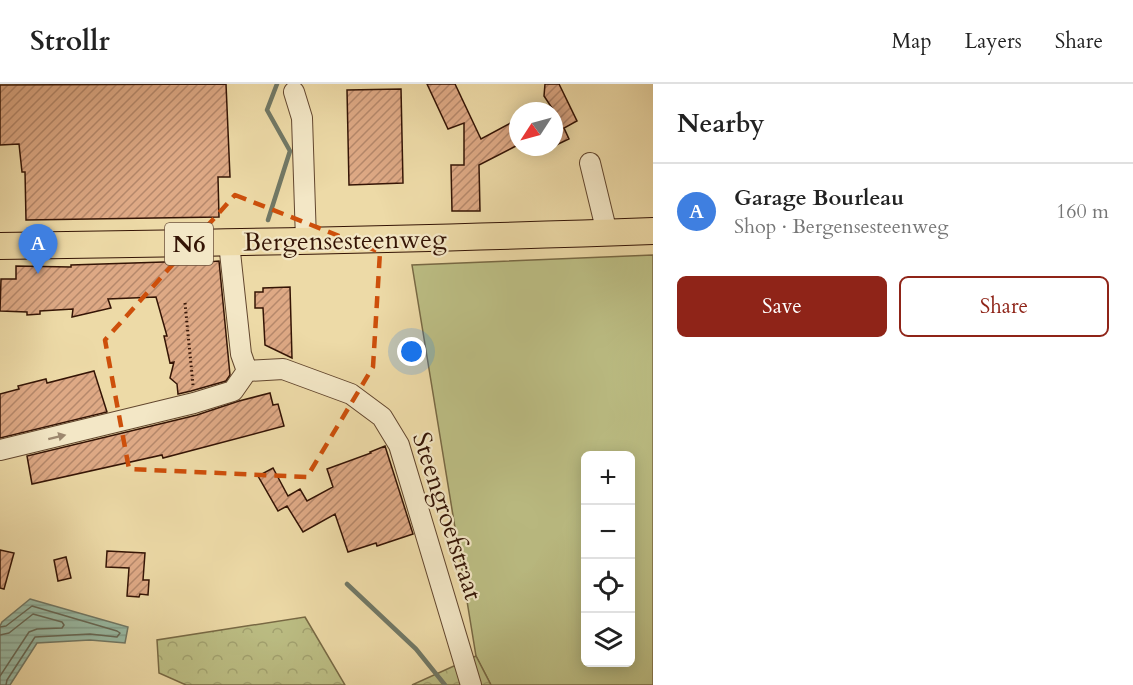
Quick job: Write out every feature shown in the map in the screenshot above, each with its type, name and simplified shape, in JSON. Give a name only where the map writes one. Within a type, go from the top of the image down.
[{"type":"main road","name":"Bergensesteenweg","points":[[0,246],[377,240],[653,231]]},
{"type":"street","points":[[294,92],[302,118],[306,240]]},
{"type":"street","points":[[590,163],[607,233]]},
{"type":"street","points":[[0,450],[232,392],[240,384],[247,371],[241,354],[229,243]]},
{"type":"street","name":"Steengroefstraat","points":[[247,371],[283,369],[311,378],[351,393],[387,422],[399,444],[471,685]]},
{"type":"path","points":[[185,303],[194,403]]},
{"type":"highlighted area","points":[[235,195],[380,252],[373,367],[307,477],[129,469],[105,340]]},
{"type":"green space","points":[[653,255],[653,685],[491,685],[476,656],[412,265]]},
{"type":"green space","points":[[305,617],[345,685],[186,685],[159,673],[157,640]]},
{"type":"green space","points":[[476,656],[491,685],[412,685]]},
{"type":"water","points":[[30,599],[128,627],[125,643],[90,640],[37,643],[10,685],[0,685],[0,626]]},
{"type":"building","points":[[226,84],[230,177],[218,177],[219,217],[26,220],[25,172],[22,172],[19,144],[0,145],[0,85]]},
{"type":"building","points":[[427,84],[455,84],[481,139],[509,124],[509,150],[479,165],[480,211],[452,211],[451,165],[464,165],[464,123],[448,129]]},
{"type":"building","points":[[545,84],[559,84],[577,121],[564,128],[569,139],[563,142],[563,102],[548,102],[544,96]]},
{"type":"building","points":[[401,89],[403,183],[349,185],[347,90]]},
{"type":"building","points":[[195,261],[195,263],[219,261],[230,375],[226,381],[191,391],[178,394],[177,384],[170,378],[174,362],[170,363],[164,336],[167,336],[156,297],[108,299],[111,308],[72,317],[73,309],[40,311],[40,314],[27,315],[27,312],[0,311],[1,279],[16,279],[16,266],[71,267],[71,265]]},
{"type":"building","points":[[290,287],[292,358],[265,345],[263,308],[255,308],[255,292],[263,292],[263,288]]},
{"type":"building","points":[[94,371],[107,412],[0,438],[0,394],[19,389],[18,386],[46,379],[47,383]]},
{"type":"building","points":[[270,393],[273,405],[278,404],[284,426],[163,458],[162,455],[32,484],[27,456],[197,415]]},
{"type":"building","points":[[385,446],[413,534],[377,546],[376,543],[348,552],[335,514],[303,532],[287,506],[278,511],[258,476],[273,468],[288,496],[300,489],[307,501],[333,487],[327,469]]},
{"type":"building","points":[[0,550],[14,553],[4,589],[0,588]]},
{"type":"building","points":[[107,551],[145,553],[143,580],[149,580],[148,595],[127,596],[129,568],[106,567]]},
{"type":"building","points":[[66,557],[71,578],[58,581],[54,560]]},
{"type":"waterway","points":[[268,220],[290,151],[267,110],[277,84]]},
{"type":"waterway","points":[[347,584],[416,649],[445,685]]},
{"type":"place","name":"Garage Bourleau","points":[[38,274]]}]
